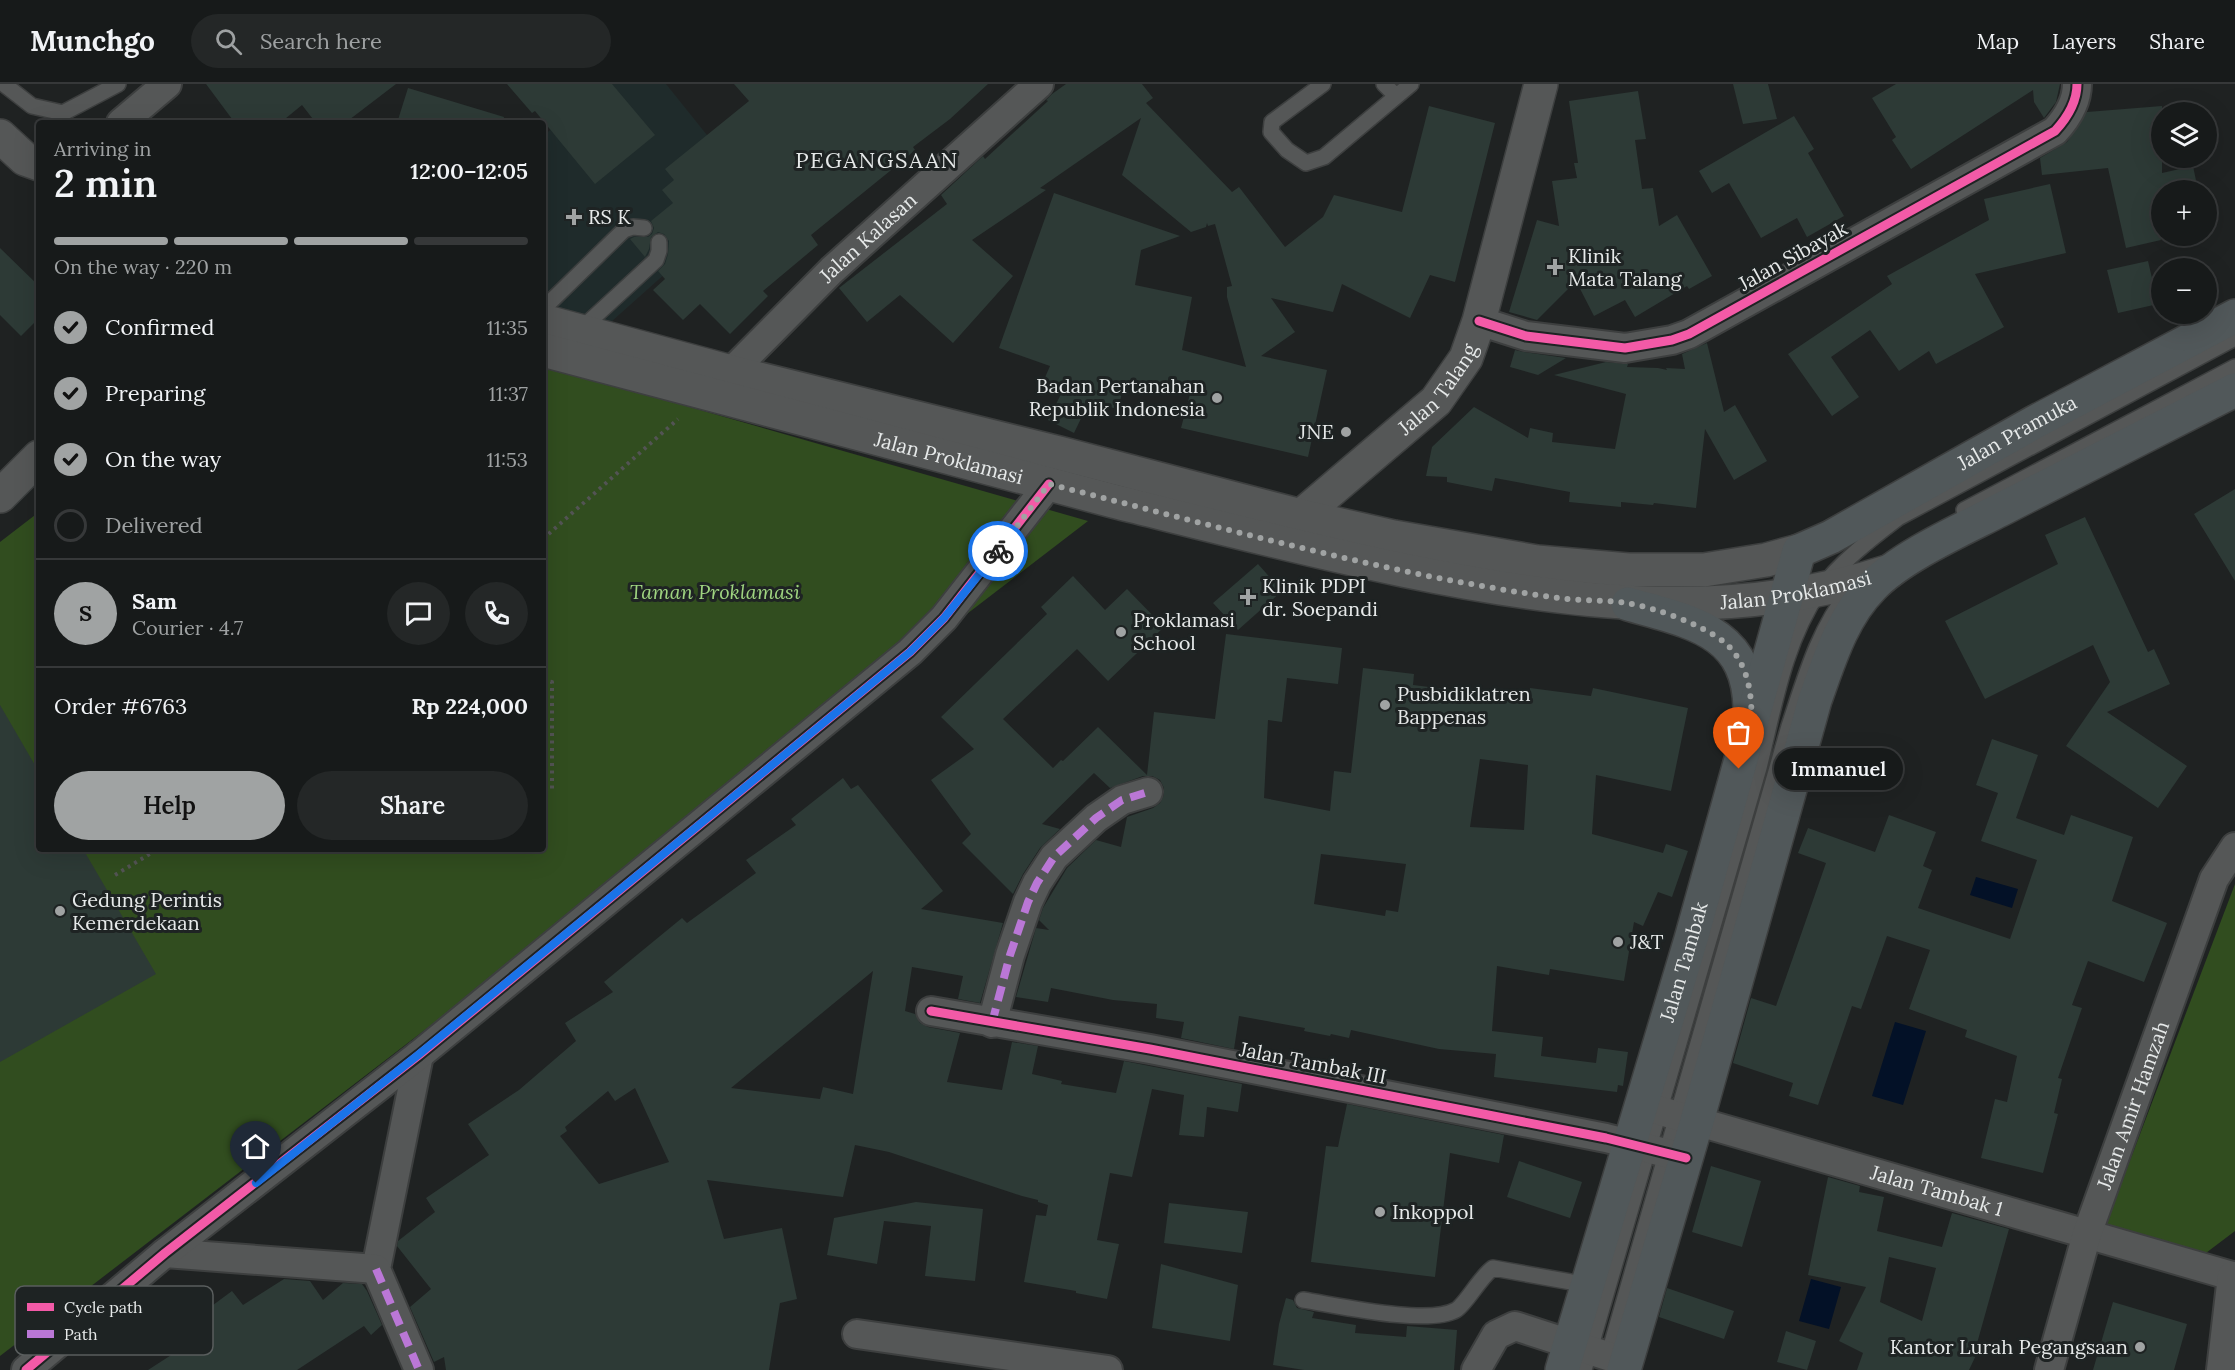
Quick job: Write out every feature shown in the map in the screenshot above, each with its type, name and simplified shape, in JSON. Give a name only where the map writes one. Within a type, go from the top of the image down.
[{"type":"main road","name":"Jalan Talang","points":[[1296,531],[1436,401],[1466,358],[1479,321],[1541,84]]},
{"type":"main road","points":[[0,136],[36,165]]},
{"type":"main road","name":"Jalan Pramuka","points":[[1799,550],[1831,537],[2033,423],[2235,316]]},
{"type":"main road","name":"Jalan Proklamasi","points":[[546,322],[731,372],[1048,450],[1296,531],[1504,590],[1571,599],[1628,603],[1703,604],[1820,590],[1856,582],[1887,564]]},
{"type":"main road","name":"Jalan Proklamasi","points":[[546,351],[1049,484],[1296,531],[1394,537],[1537,562],[1628,570],[1704,570],[1766,560],[1799,550]]},
{"type":"main road","name":"Jalan Tambak","points":[[1596,1362],[1669,1113],[1827,666],[1849,616],[1887,564],[1923,551],[2235,390]]},
{"type":"main road","points":[[0,496],[36,460]]},
{"type":"main road","name":"Jalan Tambak","points":[[1596,1362],[1588,1286],[1657,1152],[1669,1113],[1690,939],[1799,550]]},
{"type":"main road","points":[[1628,603],[1687,621],[1707,630],[1725,643],[1738,657],[1747,675],[1751,726]]},
{"type":"street","name":"Jalan Kalasan","points":[[731,372],[832,270],[1039,84]]},
{"type":"street","name":"Jalan Sibayak","points":[[1479,321],[1526,336],[1625,348],[1672,340],[1689,334],[2055,131],[2065,120],[2074,102],[2077,84]]},
{"type":"street","points":[[124,120],[163,85]]},
{"type":"street","points":[[126,1286],[418,1055],[910,652],[944,618],[1039,500],[1049,484]]},
{"type":"street","points":[[992,1023],[1010,955],[1028,902],[1054,857],[1096,818],[1122,800],[1148,792]]},
{"type":"street","name":"Jalan Amir Hamzah","points":[[2049,1370],[2087,1234],[2214,879],[2235,847]]},
{"type":"street","name":"Jalan Tambak III","points":[[931,1011],[1150,1049],[1657,1152]]},
{"type":"street","points":[[418,1055],[376,1269],[419,1370]]},
{"type":"street","name":"Jalan Tambak 1","points":[[1669,1113],[2234,1275]]},
{"type":"street","points":[[165,1253],[376,1269]]},
{"type":"street","points":[[2221,1370],[2234,1275]]},
{"type":"street","points":[[1476,1370],[1496,1335],[1515,1326],[1596,1362]]},
{"type":"street","points":[[857,1334],[933,1358],[1108,1370]]},
{"type":"street","points":[[26,1370],[44,1355]]},
{"type":"lane","points":[[4,86],[32,106],[63,113],[118,84]]},
{"type":"lane","points":[[1323,84],[1272,122],[1271,132],[1287,150],[1306,163],[1324,157],[1412,84]]},
{"type":"lane","points":[[1384,84],[1396,96]]},
{"type":"lane","points":[[546,306],[624,230],[633,227],[644,228]]},
{"type":"lane","points":[[579,331],[656,260],[659,242]]},
{"type":"lane","points":[[1669,1113],[1782,671],[1799,629],[1820,590],[1872,537],[1898,518],[2235,338]]},
{"type":"lane","points":[[1950,518],[2235,367]]},
{"type":"lane","points":[[1669,1113],[1789,726],[1827,623],[1836,607],[1856,582]]},
{"type":"lane","points":[[1303,1300],[1412,1317],[1438,1314],[1456,1310],[1492,1268],[1588,1286]]},
{"type":"path","points":[[546,536],[706,394]]},
{"type":"path","points":[[546,681],[552,682],[552,789],[546,789]]},
{"type":"path","points":[[115,875],[153,852]]},
{"type":"shaded area","points":[[605,84],[666,84],[707,135],[704,239],[611,322],[546,305],[546,133]]},
{"type":"green space","name":"Taman Proklamasi","points":[[546,366],[1088,521],[91,1286],[15,1286],[15,1344],[0,1356],[0,542],[36,514],[36,852],[546,852]]},
{"type":"green space","points":[[2235,884],[2235,1231],[2194,1262],[2104,1229]]},
{"type":"water","points":[[1976,877],[2018,889],[2012,908],[1970,895]]},
{"type":"water","points":[[1895,1022],[1926,1031],[1903,1105],[1872,1096]]},
{"type":"water","points":[[1811,1279],[1841,1287],[1829,1329],[1799,1321]]},
{"type":"building","points":[[206,84],[396,84],[349,120],[314,120],[302,105],[284,120],[233,120]]},
{"type":"building","points":[[507,84],[612,84],[655,135],[595,184],[546,124],[546,120],[542,120],[535,111],[532,113]]},
{"type":"building","points":[[734,84],[988,84],[950,119],[913,147],[915,150],[906,158],[811,235],[818,245],[763,291],[768,296],[730,334],[700,304],[683,320],[653,290],[665,279],[658,271],[665,264],[668,254],[669,241],[664,234],[658,232],[651,237],[645,257],[630,239],[648,237],[652,234],[654,228],[651,221],[673,203],[662,190],[674,180],[665,169],[749,101]]},
{"type":"building","points":[[1066,84],[1142,84],[1153,98],[1146,103],[1232,192],[1239,187],[1285,247],[1323,217],[1334,195],[1402,212],[1429,106],[1495,123],[1455,282],[1430,275],[1410,318],[1342,284],[1333,312],[1271,298],[1295,332],[1261,356],[1327,370],[1308,457],[1181,428],[1190,394],[1125,381],[1118,409],[1089,402],[1074,433],[1048,420],[1063,390],[1043,382],[1050,366],[999,348],[1054,193],[1180,236],[1141,250],[1135,285],[1192,297],[1182,350],[1246,367],[1227,297],[1227,287],[1232,286],[1215,224],[1208,226],[1207,223],[1206,227],[1191,232],[1122,175],[1141,118],[1040,188],[1046,190],[972,240],[1013,276],[953,343],[900,295],[867,322],[839,288],[947,204],[941,195],[983,156],[985,159],[1048,101],[1046,100],[1052,94]]},
{"type":"building","points":[[1733,84],[1768,84],[1777,119],[1743,124]]},
{"type":"building","points":[[1896,84],[2060,84],[2056,102],[2044,118],[2034,102],[2033,90],[1911,169],[1892,140],[1896,137],[1872,98]]},
{"type":"building","points":[[408,88],[504,117],[504,120],[398,120]]},
{"type":"building","points":[[1638,91],[1646,139],[1635,140],[1642,189],[1653,188],[1659,226],[1677,215],[1712,276],[1689,289],[1687,286],[1635,317],[1625,300],[1594,316],[1576,281],[1537,320],[1509,312],[1537,220],[1559,226],[1552,181],[1577,178],[1574,163],[1578,163],[1569,101]]},
{"type":"building","points":[[2151,107],[2151,168],[2162,168],[2162,173],[2193,168],[2196,180],[2151,180],[2151,242],[2126,248],[2108,168],[2042,175],[2040,158],[2067,142],[2087,112]]},
{"type":"building","points":[[1794,116],[1814,149],[1808,153],[1844,216],[1807,237],[1797,218],[1761,238],[1729,183],[1712,193],[1699,171]]},
{"type":"building","points":[[2050,184],[2066,253],[1975,274],[2004,327],[1936,364],[1929,351],[1899,371],[1870,330],[1831,357],[1859,397],[1832,416],[1788,354],[1892,284],[1887,276],[1989,220],[1984,199]]},
{"type":"building","points":[[0,248],[36,283],[36,321],[21,336],[0,315]]},
{"type":"building","points":[[2148,261],[2151,274],[2151,306],[2118,313],[2107,270]]},
{"type":"building","points":[[1707,343],[1724,412],[1735,405],[1767,461],[1734,480],[1705,429],[1696,508],[1654,503],[1653,505],[1621,502],[1621,507],[1569,502],[1570,492],[1495,478],[1492,491],[1447,482],[1447,477],[1426,476],[1432,447],[1474,407],[1528,438],[1530,428],[1553,433],[1552,442],[1615,449],[1626,394],[1554,375],[1606,362],[1628,364],[1627,367],[1685,369],[1682,354]]},
{"type":"building","points":[[1515,350],[1566,358],[1538,375],[1510,367]]},
{"type":"building","points":[[2235,489],[2235,581],[2194,514]]},
{"type":"building","points":[[2085,517],[2148,652],[2154,649],[2170,684],[2107,712],[2187,766],[2158,808],[2066,746],[2110,682],[2093,645],[1985,699],[1945,621],[2058,564],[2045,535]]},
{"type":"building","name":"Klinik PDPI dr. Soepandi","points":[[1258,564],[1282,591],[1238,630],[1213,603]]},
{"type":"building","points":[[1073,576],[1105,610],[1127,589],[1164,627],[1108,681],[1077,649],[1003,719],[1053,768],[1098,727],[1147,775],[1154,712],[1215,719],[1226,634],[1342,648],[1338,684],[1287,678],[1282,722],[1268,720],[1264,798],[1330,811],[1334,771],[1351,773],[1363,668],[1414,674],[1413,685],[1529,699],[1530,688],[1591,696],[1593,688],[1688,708],[1671,791],[1596,775],[1592,834],[1663,853],[1666,844],[1688,851],[1672,897],[1658,892],[1643,926],[1634,922],[1624,981],[1550,969],[1549,975],[1497,966],[1492,1031],[1543,1037],[1541,1056],[1596,1063],[1598,1048],[1628,1052],[1623,1086],[1618,1085],[1617,1092],[1494,1077],[1496,1054],[1439,1049],[1351,1030],[1349,1038],[1331,1034],[1330,1036],[1304,1031],[1305,1028],[1239,1016],[1234,1049],[1181,1038],[1184,1022],[1156,1018],[1157,1004],[1113,1000],[1051,988],[1048,1002],[1016,997],[1036,928],[1049,930],[1039,920],[1043,908],[1067,868],[1096,840],[1121,847],[1127,817],[1153,808],[1160,803],[1164,795],[1164,788],[1160,780],[1152,776],[1143,776],[1110,788],[1094,773],[1042,824],[1060,829],[1040,848],[1013,894],[962,843],[971,834],[931,780],[974,749],[941,717],[1047,614],[1041,607]],"holes":[[[1480,759],[1528,765],[1524,830],[1470,827]],[[1321,854],[1406,864],[1398,912],[1386,910],[1385,916],[1314,904]]]},
{"type":"building","name":"Gedung Perintis Kemerdekaan","points":[[0,705],[36,767],[36,852],[85,852],[156,974],[0,1062]]},
{"type":"building","points":[[1992,739],[2038,755],[2016,818],[2064,835],[2071,815],[2133,837],[2112,901],[2167,923],[2144,982],[2088,961],[2072,1005],[2082,1008],[2058,1078],[2062,1079],[2054,1113],[2058,1114],[2043,1173],[1981,1158],[1995,1099],[2007,1102],[2017,1056],[1965,1037],[1967,1030],[1909,1009],[1930,950],[1887,936],[1861,1009],[1852,1006],[1818,1105],[1789,1096],[1793,1083],[1733,1063],[1751,998],[1776,1006],[1826,863],[1798,853],[1808,828],[1875,852],[1889,815],[1936,832],[1923,866],[1932,870],[1918,908],[2010,939],[2037,860],[1981,841],[1998,793],[1976,785]]},
{"type":"building","points":[[843,778],[851,789],[858,785],[943,891],[921,909],[1003,923],[980,1003],[958,999],[963,976],[912,967],[905,1011],[915,1014],[920,1023],[928,1027],[960,1033],[947,1082],[1002,1090],[1012,1042],[1038,1046],[1032,1074],[1062,1081],[1061,1084],[1116,1093],[1124,1061],[1242,1084],[1238,1112],[1207,1107],[1204,1137],[1179,1135],[1184,1095],[1152,1089],[1132,1177],[1110,1173],[1097,1240],[1119,1244],[1107,1299],[1024,1282],[1036,1215],[1046,1216],[1048,1205],[889,1152],[855,1145],[843,1197],[707,1180],[724,1239],[782,1228],[797,1299],[780,1303],[769,1370],[446,1370],[444,1357],[434,1362],[410,1307],[431,1289],[397,1246],[398,1241],[435,1212],[426,1198],[489,1155],[468,1124],[519,1090],[576,1041],[565,1023],[613,992],[604,982],[682,918],[687,923],[756,873],[746,860],[796,825],[791,819]],"holes":[[[873,971],[853,1094],[823,1087],[820,1099],[731,1088]],[[635,1088],[669,1162],[599,1184],[560,1136],[567,1131],[565,1127],[608,1091],[615,1101]]]},
{"type":"building","name":"Inkoppol","points":[[1347,1104],[1504,1135],[1499,1163],[1450,1153],[1435,1277],[1311,1262],[1326,1146],[1338,1147]]},
{"type":"building","points":[[1519,1161],[1582,1182],[1570,1218],[1507,1197]]},
{"type":"building","points":[[1711,1166],[1761,1181],[1742,1247],[1692,1232]]},
{"type":"building","points":[[1828,1177],[1860,1186],[1859,1192],[1884,1197],[1877,1231],[1942,1247],[1952,1213],[2009,1229],[1976,1347],[1979,1349],[1969,1370],[1857,1370],[1863,1353],[1839,1341],[1866,1287],[1808,1275]],"holes":[[[1889,1257],[1936,1268],[1922,1321],[1880,1302]]]},
{"type":"building","points":[[916,1202],[983,1209],[975,1281],[925,1276],[931,1226],[884,1221],[877,1264],[827,1255],[834,1218]]},
{"type":"building","points":[[1169,1203],[1248,1212],[1242,1253],[1164,1243]]},
{"type":"building","points":[[1161,1264],[1238,1285],[1230,1341],[1152,1328]]},
{"type":"building","points":[[284,1279],[310,1281],[323,1300],[343,1283],[362,1284],[382,1325],[371,1335],[364,1326],[297,1370],[148,1370],[171,1355],[213,1355],[213,1305],[232,1291],[243,1305]]},
{"type":"building","points":[[1667,1288],[1734,1311],[1724,1339],[1659,1317]]},
{"type":"building","points":[[1286,1298],[1293,1300],[1297,1308],[1314,1312],[1312,1318],[1356,1325],[1355,1333],[1406,1337],[1407,1326],[1457,1330],[1454,1370],[1304,1370],[1273,1365],[1279,1324]]},
{"type":"building","name":"Kantor Lurah Pegangsaan","points":[[2113,1302],[2187,1324],[2174,1370],[2093,1370]]},
{"type":"building","points":[[1786,1331],[1816,1341],[1807,1370],[1777,1362]]},
{"type":"marked path","points":[[992,1023],[1010,955],[1028,902],[1054,857],[1096,818],[1122,800],[1148,792]]},
{"type":"marked path","points":[[376,1269],[419,1370]]},
{"type":"cycle path","points":[[1479,321],[1526,336],[1625,348],[1672,340],[1689,334],[2055,131],[2064,121],[2070,109],[2077,84]]},
{"type":"cycle path","points":[[126,1286],[419,1055],[910,652],[944,618],[1049,484]]},
{"type":"cycle path","points":[[931,1011],[1150,1049],[1606,1138],[1686,1158]]},
{"type":"cycle path","points":[[26,1370],[44,1355]]},
{"type":"way so far","points":[[998,551],[1049,484],[1290,546],[1439,578],[1571,599],[1628,603],[1687,621],[1707,630],[1725,643],[1738,657],[1747,675],[1751,726],[1739,769]]},
{"type":"place","name":"RS K","points":[[574,217]]},
{"type":"place","name":"Klinik Mata Talang","points":[[1555,267]]},
{"type":"place","name":"Badan Pertanahan Republik Indonesia","points":[[1217,398]]},
{"type":"place","name":"JNE","points":[[1346,432]]},
{"type":"place","name":"Klinik PDPI dr. Soepandi","points":[[1248,597]]},
{"type":"place","name":"Proklamasi School","points":[[1121,632]]},
{"type":"place","name":"Pusbidiklatren Bappenas","points":[[1385,705]]},
{"type":"place","name":"Immanuel","points":[[1739,769]]},
{"type":"place","name":"Gedung Perintis Kemerdekaan","points":[[60,911]]},
{"type":"place","name":"J&T","points":[[1618,942]]},
{"type":"place","name":"Inkoppol","points":[[1380,1212]]},
{"type":"place","name":"Kantor Lurah Pegangsaan","points":[[2140,1347]]},
{"type":"district","name":"PEGANGSAAN","points":[[877,160]]},
{"type":"route","points":[[256,1183],[418,1055],[910,652],[944,618],[998,551]]}]
